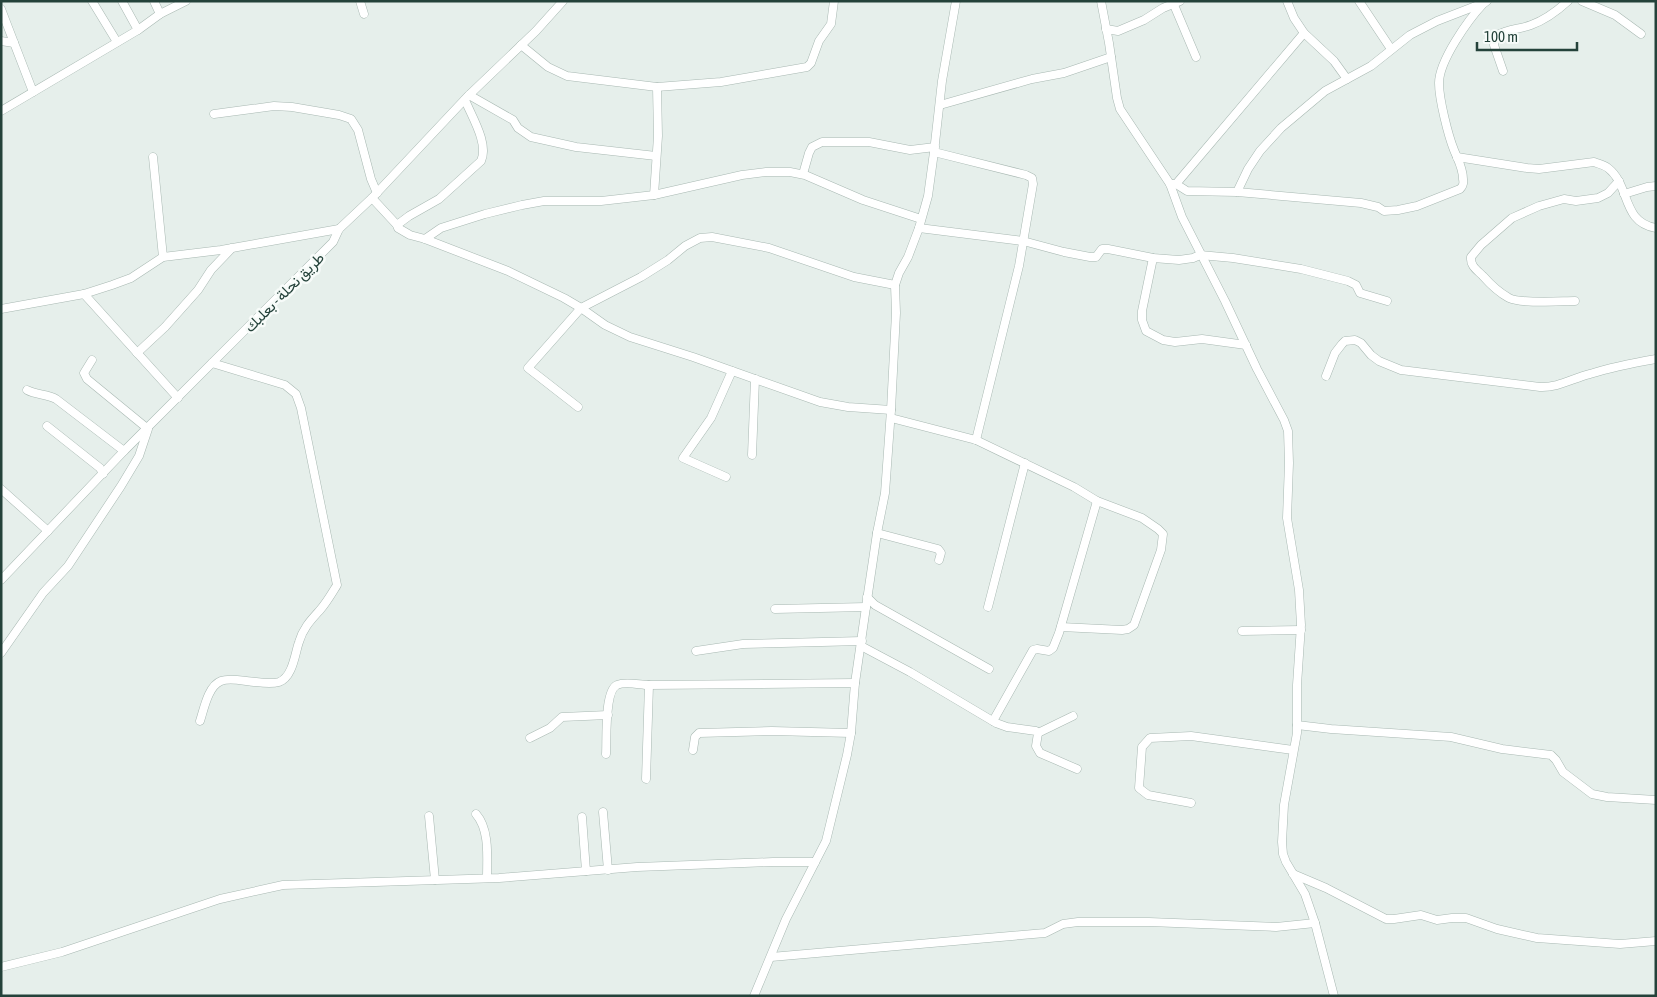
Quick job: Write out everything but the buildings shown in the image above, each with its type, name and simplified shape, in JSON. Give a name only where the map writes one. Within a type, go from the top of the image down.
[{"type":"street","points":[[92,1],[117,42]]},
{"type":"street","points":[[122,1],[138,30]]},
{"type":"street","points":[[154,1],[160,14]]},
{"type":"street","points":[[1,111],[138,30],[160,14],[186,1]]},
{"type":"street","points":[[360,1],[364,14]]},
{"type":"street","name":"طريق نحلة - بعلبك","points":[[1,580],[124,451],[333,242],[339,229],[375,195],[563,1]]},
{"type":"street","points":[[522,45],[548,67],[567,76],[657,87],[721,82],[807,67],[811,64],[819,40],[831,24],[834,1]]},
{"type":"street","points":[[754,996],[786,919],[826,841],[851,733],[855,683],[867,597],[885,493],[896,313],[895,286],[919,228],[928,196],[956,1]]},
{"type":"street","points":[[1101,1],[1116,98],[1120,109],[1173,184],[1182,218],[1225,301],[1288,431],[1288,518],[1299,590],[1301,630],[1297,685],[1297,725],[1284,805],[1282,842],[1283,854],[1292,874],[1305,894],[1315,923],[1334,996]]},
{"type":"street","points":[[1287,1],[1294,18],[1304,34],[1334,61],[1347,79]]},
{"type":"street","points":[[1359,1],[1391,49]]},
{"type":"street","points":[[1503,71],[1494,44],[1496,36],[1512,29],[1529,26],[1553,15],[1568,1]]},
{"type":"street","points":[[1582,1],[1615,15],[1641,34]]},
{"type":"street","points":[[1173,184],[1187,191],[1237,192],[1361,203],[1384,211],[1417,206],[1460,189],[1464,178],[1452,143],[1442,104],[1439,83],[1440,74],[1464,26],[1485,2]]},
{"type":"street","points":[[1237,192],[1248,169],[1260,151],[1281,128],[1325,92],[1372,66],[1410,34],[1436,21],[1485,2]]},
{"type":"street","points":[[1106,29],[1118,31],[1177,3],[1196,57]]},
{"type":"street","points":[[1,9],[33,92]]},
{"type":"street","points":[[1173,184],[1304,34]]},
{"type":"street","points":[[1,41],[14,43]]},
{"type":"street","points":[[940,105],[1032,79],[1064,73],[1111,57]]},
{"type":"street","points":[[654,196],[657,87]]},
{"type":"street","points":[[467,98],[513,120],[518,128],[531,137],[576,147],[656,156]]},
{"type":"street","points":[[397,225],[439,199],[481,162],[484,156],[484,148],[467,98]]},
{"type":"street","points":[[214,114],[274,106],[292,107],[339,115],[351,119],[358,130],[375,195],[398,228],[404,233],[425,239],[508,271],[581,308],[617,332],[834,405],[891,414],[976,440],[1074,487],[1097,501],[1142,518],[1158,528],[1163,534],[1161,550],[1137,617],[1131,627],[1122,630],[1061,627]]},
{"type":"street","points":[[803,174],[812,147],[822,142],[869,142],[910,150],[935,150],[1032,178],[1033,189],[1016,276],[976,440]]},
{"type":"street","points":[[152,157],[163,257]]},
{"type":"street","points":[[1457,157],[1539,169],[1594,162],[1609,169],[1618,180],[1638,221],[1656,228]]},
{"type":"street","points":[[425,239],[441,228],[522,205],[544,201],[601,200],[654,196],[750,174],[774,172],[803,174],[863,200],[921,219]]},
{"type":"street","points":[[1575,301],[1522,301],[1509,298],[1471,264],[1470,257],[1512,218],[1539,206],[1564,199],[1576,201],[1598,198],[1608,193],[1618,180]]},
{"type":"street","points":[[1624,194],[1656,186]]},
{"type":"street","points":[[919,228],[1023,241],[1090,258],[1096,257],[1102,249],[1153,258],[1179,260],[1200,255],[1233,258],[1301,269],[1354,283],[1360,293],[1387,301]]},
{"type":"street","points":[[1,309],[84,294],[131,278],[163,257],[232,248],[339,229]]},
{"type":"street","points":[[578,407],[528,368],[581,308],[641,277],[668,260],[692,241],[712,237],[769,248],[854,277],[895,286]]},
{"type":"street","points":[[138,353],[165,327],[198,290],[210,270],[232,248]]},
{"type":"street","points":[[1153,258],[1142,311],[1142,320],[1146,331],[1170,342],[1202,339],[1246,345]]},
{"type":"street","points":[[84,294],[178,398]]},
{"type":"street","points":[[1326,376],[1338,348],[1350,340],[1358,341],[1379,361],[1401,370],[1540,387],[1553,387],[1588,374],[1628,363],[1656,359]]},
{"type":"street","points":[[1,653],[43,593],[68,566],[122,486],[139,456],[148,429],[87,379],[84,373],[92,360]]},
{"type":"street","points":[[200,721],[214,686],[222,681],[280,682],[294,661],[303,630],[321,609],[337,584],[301,408],[296,394],[284,386],[212,363]]},
{"type":"street","points":[[726,477],[683,458],[710,418],[732,371]]},
{"type":"street","points":[[752,455],[755,379]]},
{"type":"street","points":[[27,390],[56,399],[124,451]]},
{"type":"street","points":[[47,426],[100,468],[103,474]]},
{"type":"street","points":[[988,606],[1025,463]]},
{"type":"street","points":[[1,489],[48,532]]},
{"type":"street","points":[[993,721],[1033,650],[1052,650],[1061,627],[1097,501]]},
{"type":"street","points":[[877,533],[938,549],[941,553],[939,560]]},
{"type":"street","points":[[867,597],[875,605],[989,670]]},
{"type":"street","points":[[775,609],[866,607]]},
{"type":"street","points":[[1242,631],[1301,630]]},
{"type":"street","points":[[696,651],[743,644],[861,643],[993,721],[1007,727],[1036,731],[1038,733]]},
{"type":"street","points":[[606,754],[610,694],[616,686],[622,684],[855,683]]},
{"type":"street","points":[[646,779],[649,685]]},
{"type":"street","points":[[530,738],[550,728],[562,717],[608,715]]},
{"type":"street","points":[[1038,733],[1072,716]]},
{"type":"street","points":[[1297,725],[1451,737],[1502,749],[1551,755],[1562,772],[1592,794],[1607,797],[1656,800]]},
{"type":"street","points":[[693,750],[694,737],[699,733],[851,733]]},
{"type":"street","points":[[1038,733],[1036,746],[1040,753],[1077,769]]},
{"type":"street","points":[[1191,803],[1148,795],[1139,788],[1142,747],[1150,738],[1191,736],[1294,750]]},
{"type":"street","points":[[603,812],[608,870]]},
{"type":"street","points":[[476,814],[483,825],[486,841],[488,878]]},
{"type":"street","points":[[429,816],[435,880]]},
{"type":"street","points":[[582,817],[586,871]]},
{"type":"street","points":[[1,967],[71,949],[220,899],[270,887],[298,883],[374,883],[772,862],[815,862]]},
{"type":"street","points":[[1292,874],[1326,888],[1386,919],[1421,915],[1437,920],[1466,918],[1497,929],[1537,938],[1620,944],[1656,941]]},
{"type":"street","points":[[771,957],[1045,933],[1070,923],[1149,922],[1276,927],[1315,923]]}]
